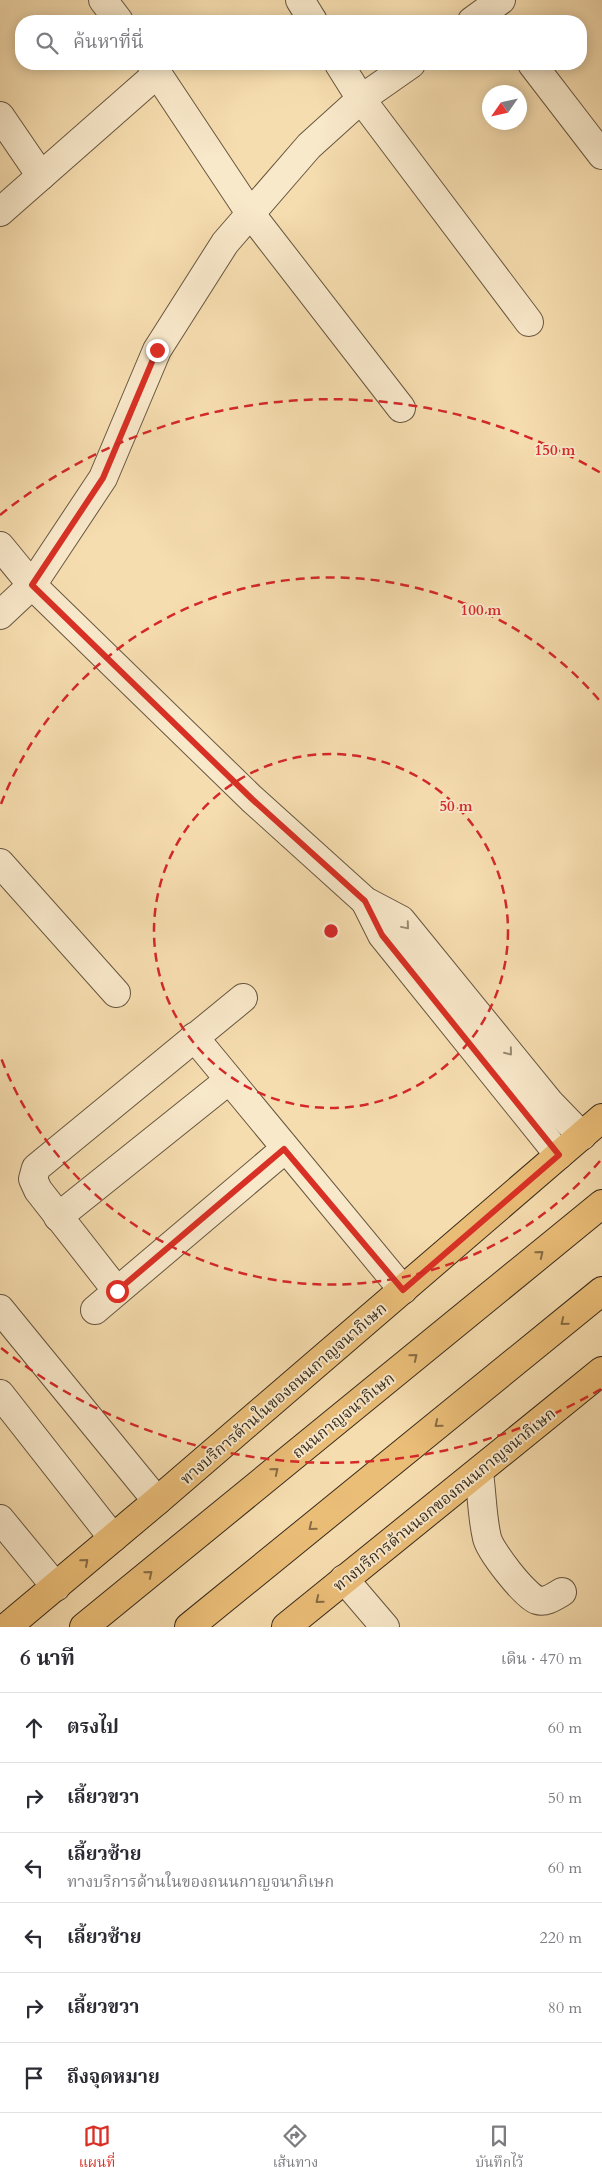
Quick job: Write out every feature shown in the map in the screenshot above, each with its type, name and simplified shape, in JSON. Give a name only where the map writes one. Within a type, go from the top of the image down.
[{"type":"main road","name":"ทางบริการด้านในของถนนกาญจนาภิเษก","points":[[7,1627],[158,1501],[596,1123]]},
{"type":"main road","name":"ถนนกาญจนาภิเษก","points":[[84,1627],[602,1204]]},
{"type":"main road","points":[[189,1627],[602,1291]]},
{"type":"main road","name":"ทางบริการด้านนอกของถนนกาญจนาภิเษก","points":[[286,1627],[479,1473],[602,1371]]},
{"type":"street","points":[[103,0],[114,15]]},
{"type":"street","points":[[300,0],[309,15]]},
{"type":"street","points":[[0,212],[41,176],[153,70]]},
{"type":"street","points":[[155,70],[250,214],[401,408]]},
{"type":"street","points":[[343,70],[361,99],[529,322]]},
{"type":"street","points":[[0,615],[32,585],[103,478],[157,350],[225,243],[309,146],[361,99],[402,70]]},
{"type":"street","points":[[537,70],[602,155]]},
{"type":"street","points":[[0,116],[41,176]]},
{"type":"street","points":[[0,546],[32,585],[252,799],[365,901],[401,920],[550,1103],[596,1123]]},
{"type":"street","points":[[0,863],[116,993]]},
{"type":"street","points":[[365,901],[382,935],[559,1155]]},
{"type":"street","points":[[117,1291],[38,1190],[33,1179],[36,1168],[242,998]]},
{"type":"street","points":[[194,1037],[284,1149],[403,1290]]},
{"type":"street","points":[[58,1217],[229,1080]]},
{"type":"street","points":[[95,1310],[284,1149]]},
{"type":"street","points":[[0,1309],[158,1501]]},
{"type":"street","points":[[0,1394],[112,1538]]},
{"type":"street","points":[[479,1473],[487,1539],[492,1550],[530,1596],[539,1601],[548,1600],[562,1592]]},
{"type":"street","points":[[0,1519],[56,1587]]},
{"type":"street","points":[[344,1579],[386,1627]]},
{"type":"route","points":[[117,1291],[284,1149],[403,1290],[559,1155],[382,935],[365,901],[252,799],[32,585],[103,478],[157,350]]}]
